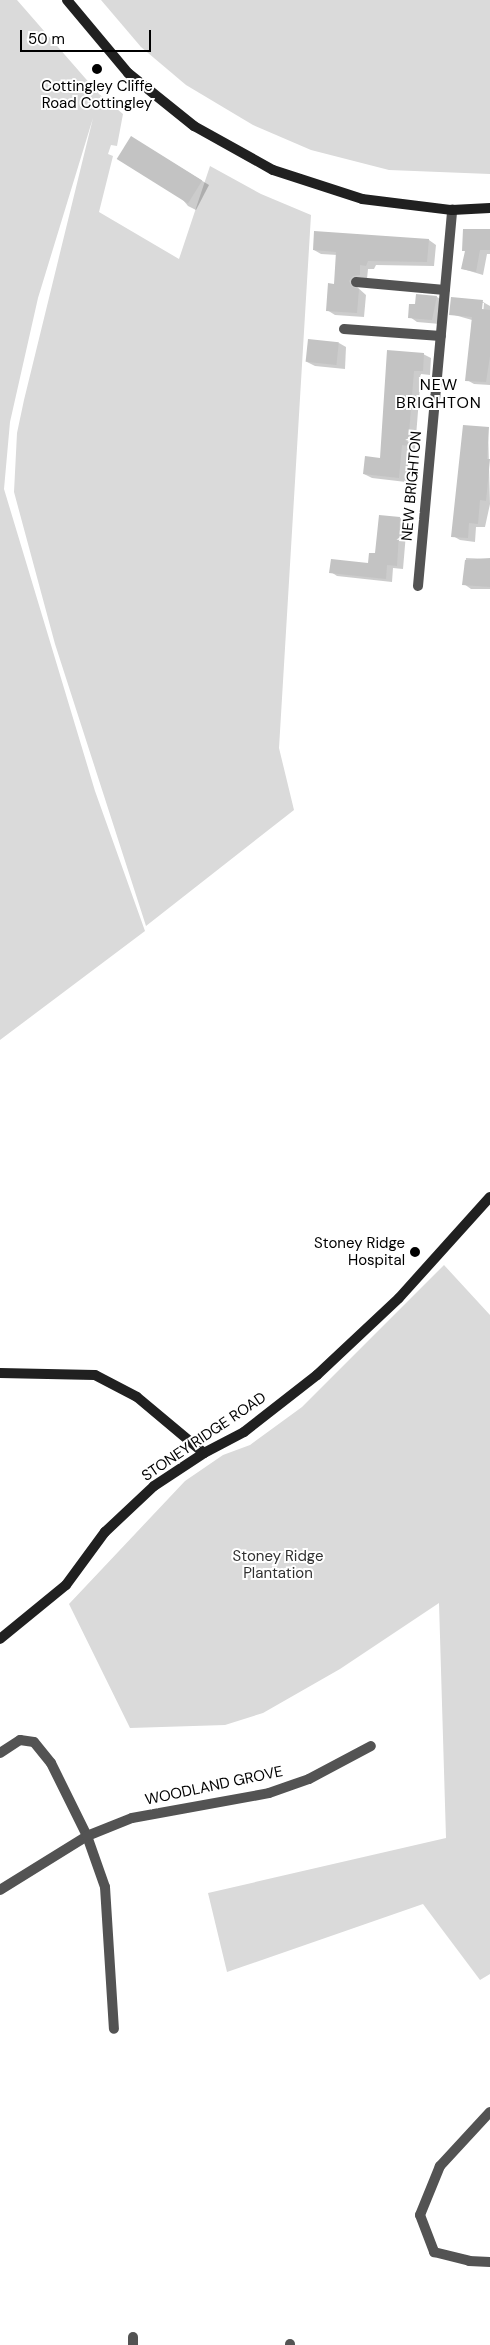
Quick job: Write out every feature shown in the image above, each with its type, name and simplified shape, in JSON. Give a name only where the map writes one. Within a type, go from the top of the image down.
[{"type":"street","points":[[67,0],[128,73],[194,126],[273,170],[362,199],[452,210],[490,208]]},
{"type":"street","name":"NEW BRIGHTON","points":[[418,586],[452,210]]},
{"type":"street","points":[[356,282],[445,290]]},
{"type":"street","points":[[344,329],[441,336]]},
{"type":"street","name":"STONEY RIDGE ROAD","points":[[0,1639],[66,1586],[105,1532],[154,1486],[204,1453],[244,1432],[317,1375],[399,1298],[490,1196]]},
{"type":"street","points":[[0,1373],[95,1375],[137,1397],[204,1453]]},
{"type":"street","points":[[0,1753],[20,1740],[34,1742],[51,1763],[87,1836],[105,1887],[114,2029]]},
{"type":"street","name":"WOODLAND GROVE","points":[[0,1890],[87,1836],[132,1818],[269,1792],[308,1779],[371,1746]]},
{"type":"street","points":[[490,2112],[440,2166],[420,2216],[434,2252],[468,2261],[490,2262]]},
{"type":"green space","points":[[0,0],[17,0],[99,94],[123,114],[117,146],[111,145],[108,154],[113,156],[99,212],[179,259],[210,166],[261,194],[311,215],[279,748],[294,810],[146,926],[55,644],[14,492],[17,433],[93,118],[38,298],[10,422],[4,489],[95,791],[145,931],[0,1040]]},
{"type":"green space","points":[[101,0],[490,0],[490,174],[389,170],[311,150],[253,125],[186,85],[141,47]]},
{"type":"green space","name":"Stoney Ridge Plantation","points":[[444,1265],[490,1315],[490,1974],[480,1980],[423,1904],[227,1972],[208,1893],[446,1838],[439,1603],[340,1669],[263,1713],[225,1725],[130,1728],[69,1604],[185,1481],[223,1455],[250,1445],[302,1407]]},
{"type":"building","points":[[131,136],[202,181],[188,203],[117,159]]},
{"type":"building","points":[[463,229],[490,229],[490,250],[480,250],[476,272],[461,269],[465,251],[462,251]]},
{"type":"building","points":[[314,231],[429,239],[427,262],[368,261],[366,266],[360,265],[360,275],[353,276],[349,281],[352,287],[359,289],[357,313],[326,311],[328,283],[334,284],[336,252],[313,250]]},
{"type":"building","points":[[416,294],[437,296],[432,320],[408,318],[409,304],[415,304]]},
{"type":"building","points":[[451,297],[483,300],[482,309],[490,310],[490,356],[486,382],[465,381],[472,317],[449,315]]},
{"type":"building","points":[[308,339],[339,342],[336,365],[306,362]]},
{"type":"building","points":[[387,350],[424,353],[423,371],[414,371],[408,446],[402,445],[399,478],[363,474],[365,456],[380,458]]},
{"type":"building","points":[[463,425],[489,427],[487,459],[490,459],[486,501],[480,500],[478,524],[469,523],[468,538],[451,537]]},
{"type":"building","points":[[379,515],[400,517],[397,566],[387,565],[386,579],[329,573],[331,559],[368,563],[369,553],[375,553]]},
{"type":"building","points":[[490,558],[490,587],[462,585],[465,560]]},
{"type":"place","name":"Cottingley Cliffe Road Cottingley","points":[[97,69]]},
{"type":"place","name":"Stoney Ridge Hospital","points":[[415,1252]]},
{"type":"district","name":"NEW BRIGHTON","points":[[439,394]]}]
